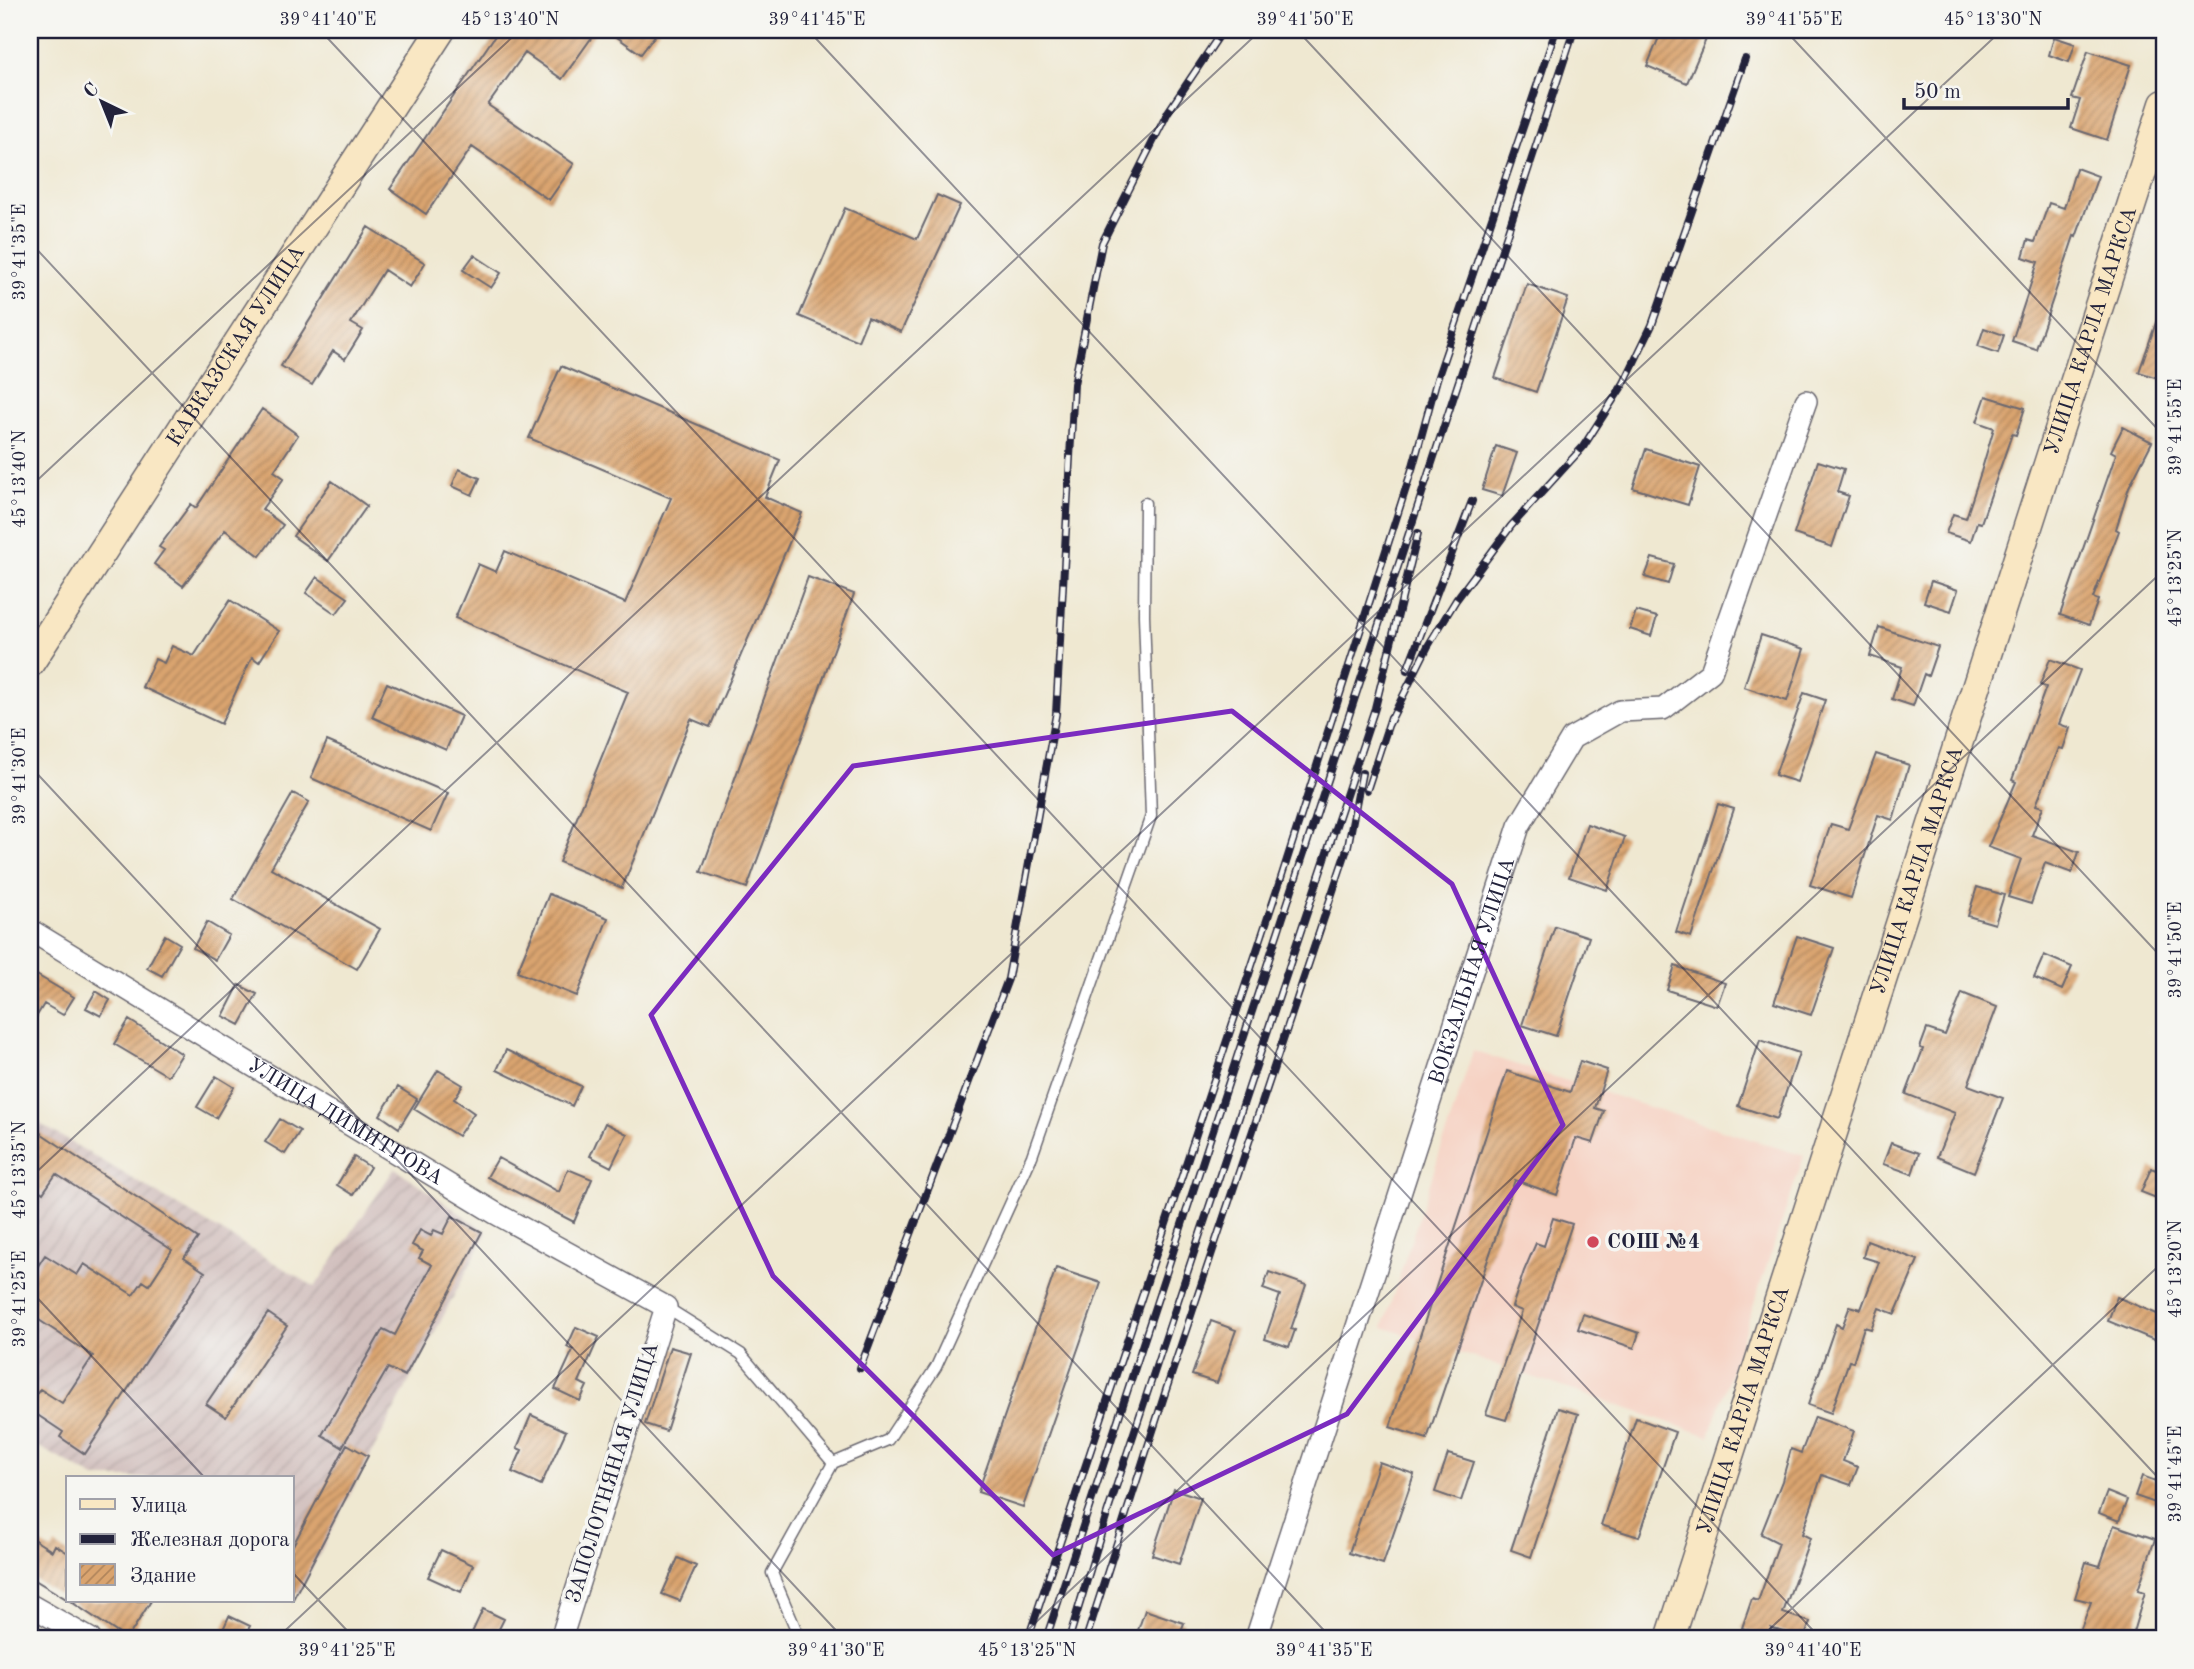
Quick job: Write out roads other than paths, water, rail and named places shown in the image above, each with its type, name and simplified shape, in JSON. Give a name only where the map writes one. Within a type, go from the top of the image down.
[{"type":"street","name":"КАВКАЗСКАЯ УЛИЦА","points":[[30,663],[441,30]]},
{"type":"street","name":"УЛИЦА КАРЛА МАРКСА","points":[[1670,1639],[2164,104]]},
{"type":"street","name":"ВОКЗАЛЬНАЯ УЛИЦА","points":[[1256,1639],[1519,826],[1572,738],[1620,711],[1662,709],[1711,672],[1806,401]]},
{"type":"street","name":"УЛИЦА ДИМИТРОВА","points":[[30,930],[495,1213],[666,1307]]},
{"type":"street","name":"ЗАПОЛОТНЯНАЯ УЛИЦА","points":[[561,1639],[666,1307]]},
{"type":"street","points":[[30,1605],[90,1639]]},
{"type":"lane","points":[[800,1639],[772,1573],[833,1463],[888,1440],[936,1367],[1032,1156],[1151,816],[1144,615],[1145,503]]},
{"type":"lane","points":[[666,1307],[741,1354],[833,1463]]},
{"type":"railway","points":[[860,1368],[1008,979],[1056,714],[1074,384],[1102,243],[1168,112],[1223,30]]},
{"type":"railway","points":[[1028,1639],[1282,875],[1413,466],[1437,379],[1556,30]]},
{"type":"railway","points":[[1046,1639],[1574,30]]},
{"type":"railway","points":[[1388,726],[1428,646],[1456,600],[1511,526],[1583,447],[1624,383],[1652,325],[1745,59]]},
{"type":"railway","points":[[1407,670],[1472,501]]},
{"type":"railway","points":[[1069,1639],[1108,1511],[1375,708],[1418,533]]},
{"type":"railway","points":[[1367,790],[1391,717]]},
{"type":"railway","points":[[1086,1639],[1166,1390],[1348,846],[1362,773]]},
{"type":"place","name":"СОШ №4","points":[[1593,1242]]}]
